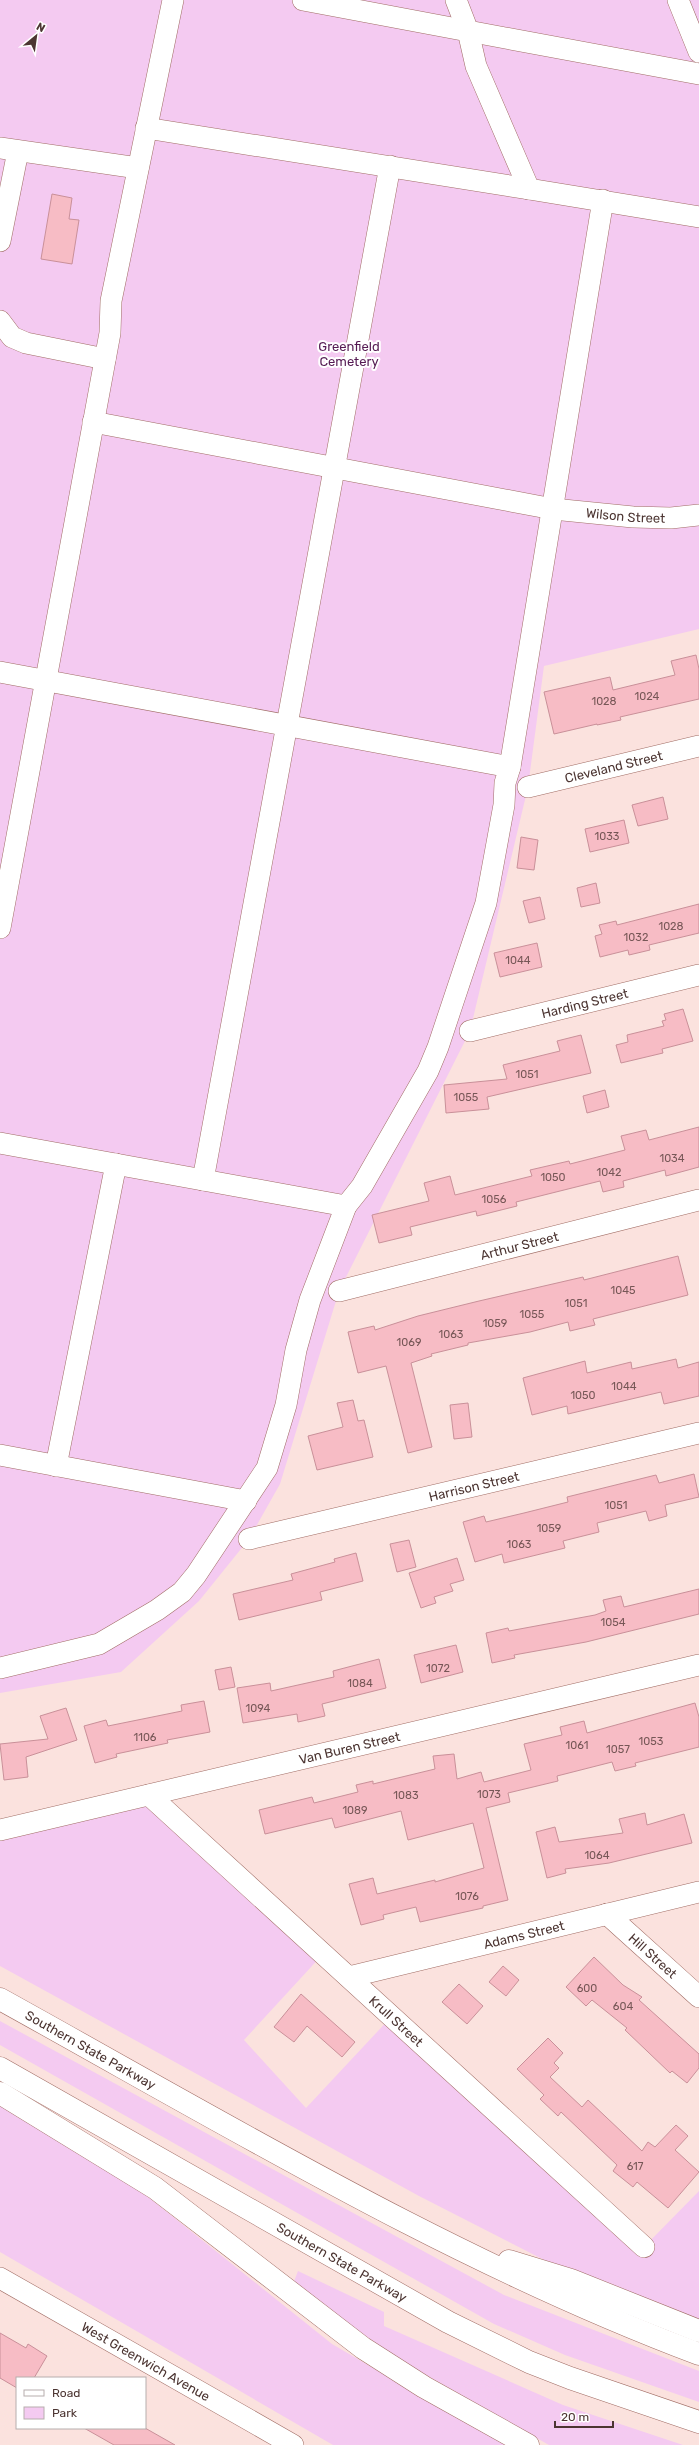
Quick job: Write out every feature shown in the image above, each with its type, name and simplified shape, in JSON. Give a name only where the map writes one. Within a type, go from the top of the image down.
[{"type":"highway","name":"Southern State Parkway","points":[[0,1999],[344,2189],[439,2239],[580,2306],[699,2354]]},
{"type":"highway","name":"Southern State Parkway","points":[[0,2068],[448,2322],[563,2376],[699,2422]]},
{"type":"highway","points":[[0,2093],[155,2188],[363,2348],[424,2387],[528,2445]]},
{"type":"highway","points":[[439,2239],[571,2280],[699,2331]]},
{"type":"street","points":[[0,928],[110,334],[110,301],[173,0]]},
{"type":"street","points":[[304,0],[699,74]]},
{"type":"street","points":[[456,0],[468,31],[476,66],[529,188]]},
{"type":"street","points":[[678,0],[699,52]]},
{"type":"street","points":[[146,128],[699,216]]},
{"type":"street","points":[[0,241],[9,149],[138,168]]},
{"type":"street","points":[[203,1180],[390,166]]},
{"type":"street","points":[[0,1668],[99,1644],[156,1610],[182,1592],[196,1575],[267,1468],[286,1405],[296,1350],[310,1300],[346,1206],[373,1166],[428,1071],[438,1048],[486,903],[504,805],[505,783],[510,767],[603,200]]},
{"type":"street","points":[[0,321],[12,337],[26,343],[105,359]]},
{"type":"street","name":"Wilson Street","points":[[93,422],[553,509],[633,518],[671,518],[699,515]]},
{"type":"street","points":[[0,672],[510,767]]},
{"type":"street","name":"Cleveland Street","points":[[528,787],[699,746]]},
{"type":"street","name":"Harding Street","points":[[470,1031],[699,975]]},
{"type":"street","points":[[0,1143],[346,1206]]},
{"type":"street","points":[[56,1466],[116,1164]]},
{"type":"street","name":"Arthur Street","points":[[339,1291],[699,1200]]},
{"type":"street","name":"Harrison Street","points":[[249,1540],[699,1433]]},
{"type":"street","points":[[0,1455],[246,1501]]},
{"type":"street","name":"Van Buren Street","points":[[0,1830],[699,1665]]},
{"type":"street","name":"Krull Street","points":[[149,1795],[644,2246]]},
{"type":"street","name":"Adams Street","points":[[349,1977],[699,1892]]},
{"type":"street","name":"Hill Street","points":[[607,1914],[699,1997]]},
{"type":"street","name":"West Greenwich Avenue","points":[[0,2278],[293,2445]]},
{"type":"green space","name":"Greenfield Cemetery","points":[[0,0],[699,0],[699,629],[544,666],[528,787],[470,1031],[339,1291],[280,1484],[249,1539],[199,1601],[121,1672],[0,1693]]},
{"type":"green space","points":[[149,1795],[323,1954],[244,2040],[306,2108],[392,2016],[645,2246],[699,2191],[699,2324],[599,2288],[419,2196],[0,1966],[0,1830]]},
{"type":"green space","points":[[0,2021],[504,2295],[699,2371],[699,2402],[565,2355],[494,2324],[0,2045]]},
{"type":"green space","points":[[0,2106],[132,2184],[332,2344],[505,2445],[333,2445],[0,2252]]},
{"type":"green space","points":[[298,2271],[384,2312],[384,2326],[563,2405],[683,2445],[549,2445],[398,2359],[293,2284]]},
{"type":"building","points":[[52,194],[72,198],[69,219],[79,220],[72,264],[41,259]]},
{"type":"building","points":[[696,655],[699,669],[699,699],[620,717],[621,720],[554,734],[544,692],[610,677],[613,690],[675,675],[671,661]]},
{"type":"building","points":[[663,797],[668,819],[638,826],[632,805]]},
{"type":"building","points":[[624,820],[629,843],[590,852],[585,829]]},
{"type":"building","points":[[521,837],[538,840],[534,870],[517,868]]},
{"type":"building","points":[[596,883],[600,903],[581,907],[577,888]]},
{"type":"building","points":[[540,897],[545,919],[529,923],[523,901]]},
{"type":"building","points":[[699,904],[699,933],[649,945],[650,950],[629,955],[628,950],[600,957],[595,936],[602,934],[599,925],[616,921],[617,925]]},
{"type":"building","points":[[537,943],[542,967],[500,977],[494,953]]},
{"type":"building","points":[[683,1009],[693,1041],[662,1049],[663,1053],[621,1063],[616,1045],[628,1042],[627,1035],[664,1026],[662,1021],[666,1020],[664,1014]]},
{"type":"building","points":[[581,1035],[591,1073],[487,1097],[489,1109],[446,1113],[444,1085],[507,1079],[503,1065],[560,1051],[557,1041]]},
{"type":"building","points":[[605,1090],[609,1107],[587,1113],[583,1096]]},
{"type":"building","points":[[699,1127],[699,1167],[666,1176],[665,1170],[623,1181],[624,1187],[603,1192],[600,1181],[516,1202],[517,1206],[477,1216],[476,1211],[410,1227],[412,1235],[379,1243],[372,1215],[429,1201],[424,1183],[450,1176],[455,1195],[532,1176],[530,1170],[569,1161],[570,1164],[625,1150],[621,1136],[646,1130],[649,1140]]},
{"type":"building","points":[[678,1256],[688,1295],[593,1319],[595,1325],[570,1331],[568,1322],[530,1332],[468,1343],[468,1345],[431,1354],[432,1356],[411,1363],[432,1447],[408,1453],[386,1366],[358,1373],[348,1332],[374,1326],[375,1330],[418,1316],[479,1301],[583,1277],[584,1280]]},
{"type":"building","points":[[676,1359],[678,1368],[699,1362],[699,1396],[664,1404],[661,1392],[568,1414],[567,1406],[532,1415],[523,1378],[585,1361],[587,1373],[631,1362],[632,1369]]},
{"type":"building","points":[[353,1400],[358,1421],[364,1420],[373,1457],[317,1470],[308,1436],[343,1427],[337,1403]]},
{"type":"building","points":[[468,1403],[472,1437],[454,1439],[450,1405]]},
{"type":"building","points":[[694,1474],[699,1497],[665,1505],[667,1516],[649,1521],[646,1511],[597,1523],[599,1532],[563,1541],[565,1548],[504,1563],[502,1554],[475,1562],[463,1522],[484,1516],[486,1522],[524,1513],[568,1502],[567,1497],[656,1475],[659,1483]]},
{"type":"building","points":[[409,1540],[416,1567],[397,1572],[390,1544]]},
{"type":"building","points":[[356,1553],[363,1581],[320,1592],[322,1600],[239,1620],[233,1594],[293,1580],[291,1574],[335,1562],[334,1559]]},
{"type":"building","points":[[457,1558],[464,1580],[450,1584],[453,1591],[434,1597],[436,1603],[421,1608],[409,1573]]},
{"type":"building","points":[[699,1589],[699,1614],[586,1642],[514,1655],[515,1658],[492,1663],[486,1633],[508,1628],[509,1631],[595,1615],[606,1611],[603,1600],[621,1596],[624,1607]]},
{"type":"building","points":[[456,1645],[463,1672],[421,1683],[414,1655]]},
{"type":"building","points":[[379,1659],[386,1688],[322,1704],[325,1716],[298,1722],[297,1714],[243,1723],[237,1688],[270,1683],[271,1691],[334,1677],[333,1671]]},
{"type":"building","points":[[231,1667],[235,1687],[219,1690],[215,1670]]},
{"type":"building","points":[[204,1701],[210,1732],[167,1740],[168,1743],[116,1754],[117,1757],[95,1763],[84,1726],[106,1720],[108,1726],[182,1711],[181,1705]]},
{"type":"building","points":[[695,1703],[699,1717],[699,1747],[635,1763],[636,1766],[615,1771],[612,1762],[557,1776],[558,1781],[508,1793],[510,1802],[486,1808],[508,1900],[483,1906],[483,1908],[420,1922],[416,1907],[383,1915],[384,1919],[361,1925],[349,1884],[373,1878],[377,1894],[435,1880],[435,1882],[484,1868],[473,1823],[408,1840],[401,1811],[335,1828],[332,1818],[265,1834],[259,1810],[312,1797],[314,1803],[358,1792],[356,1785],[373,1781],[373,1784],[435,1769],[433,1756],[454,1754],[457,1779],[481,1772],[484,1782],[531,1770],[524,1744],[562,1735],[560,1727],[584,1721],[587,1733]]},
{"type":"building","points":[[66,1708],[77,1740],[26,1757],[28,1777],[4,1780],[0,1744],[48,1739],[40,1716]]},
{"type":"building","points":[[645,1813],[647,1825],[684,1814],[692,1843],[609,1863],[565,1869],[566,1873],[547,1878],[536,1832],[555,1827],[559,1842],[623,1833],[619,1819]]},
{"type":"building","points":[[594,1957],[623,1985],[642,1997],[639,2000],[699,2054],[699,2068],[687,2083],[672,2071],[670,2073],[625,2030],[627,2028],[592,2000],[586,2006],[566,1987]]},
{"type":"building","points":[[503,1966],[519,1980],[506,1996],[489,1982]]},
{"type":"building","points":[[459,1984],[483,2006],[467,2024],[442,2002]]},
{"type":"building","points":[[301,1994],[355,2042],[342,2057],[307,2026],[294,2042],[274,2027]]},
{"type":"building","points":[[548,2038],[563,2053],[554,2063],[559,2068],[550,2077],[582,2107],[588,2100],[642,2151],[648,2142],[655,2147],[676,2125],[688,2136],[675,2150],[699,2172],[668,2208],[637,2182],[633,2187],[613,2171],[617,2165],[561,2112],[558,2116],[540,2099],[544,2095],[517,2069]]},
{"type":"building","points":[[0,2333],[26,2348],[28,2344],[47,2356],[35,2377],[16,2377],[16,2387],[0,2378]]},
{"type":"building","points":[[86,2429],[146,2429],[175,2445],[114,2445]]}]
